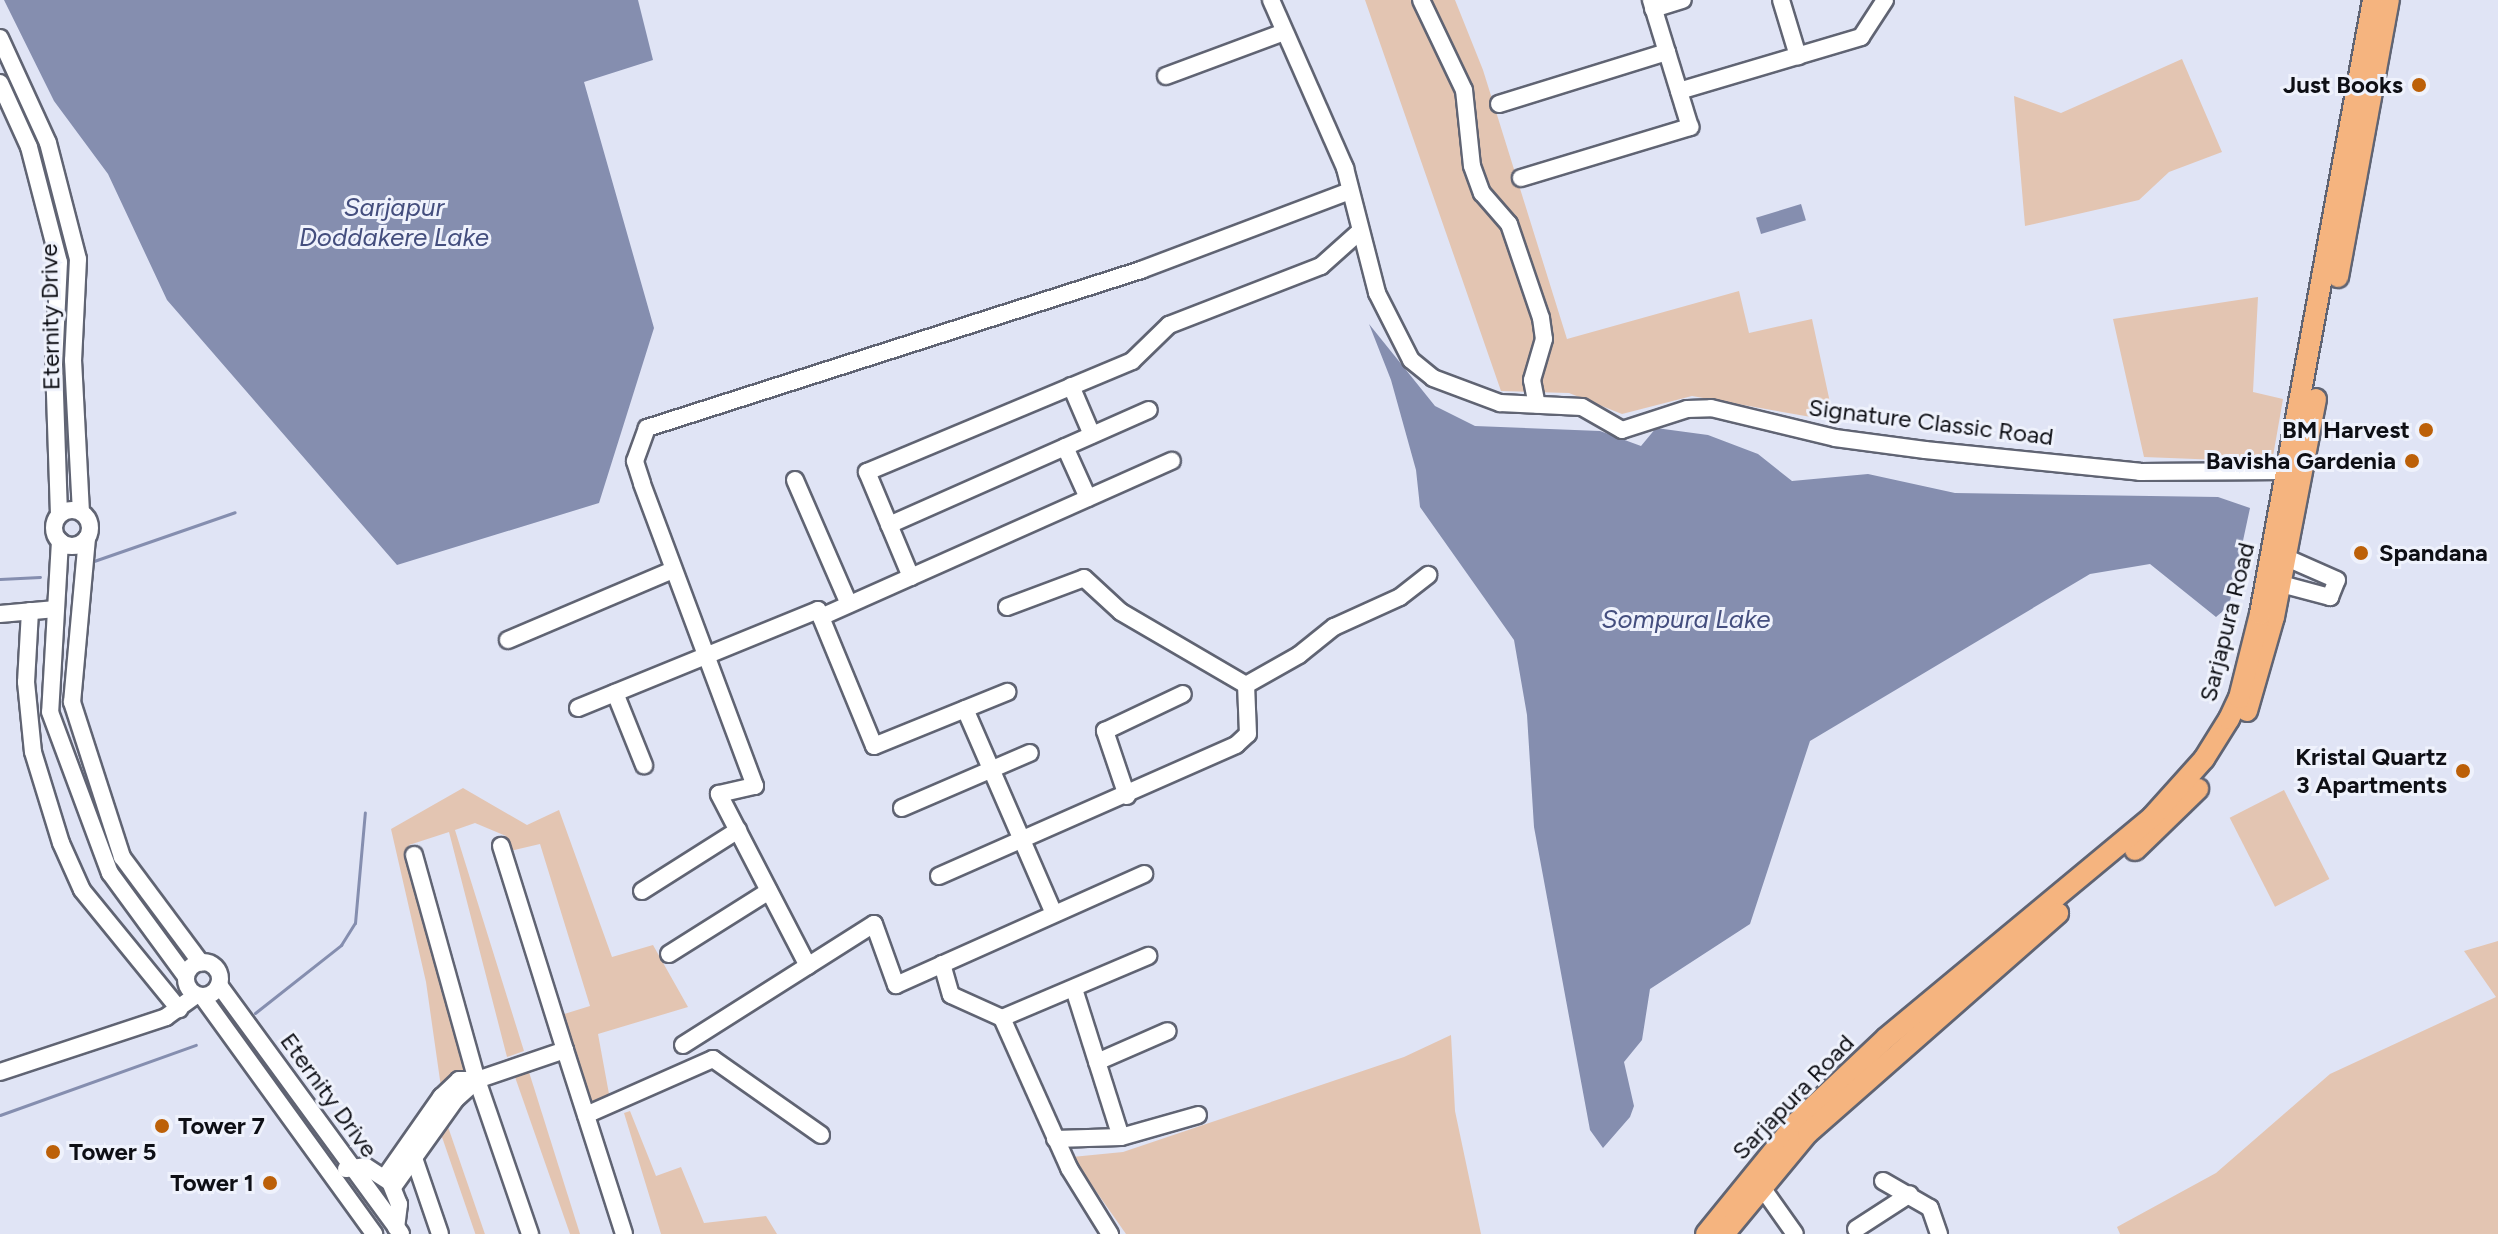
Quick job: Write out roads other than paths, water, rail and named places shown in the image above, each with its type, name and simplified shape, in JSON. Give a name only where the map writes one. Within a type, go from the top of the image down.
[{"type":"main road","name":"Sarjapura Road","points":[[2359,125],[2373,0]]},
{"type":"main road","name":"Sarjapura Road","points":[[1724,1234],[1797,1122],[1875,1049],[1996,956],[2152,817],[2196,769],[2239,698],[2281,584],[2287,558],[2313,379],[2359,125],[2389,0]]},
{"type":"main road","name":"Sarjapura Road","points":[[2267,616],[2288,471],[2313,379]]},
{"type":"main road","name":"Sarjapura Road","points":[[1706,1234],[1757,1181]]},
{"type":"street","name":"Signature Classic Road","points":[[1271,0],[1345,168],[1377,293],[1411,360],[1433,378],[1500,403],[1582,407],[1622,430],[1687,409],[1711,408],[1835,438],[1925,450],[2140,472],[2288,471]]},
{"type":"street","points":[[1421,0],[1464,90],[1472,166],[1482,193],[1509,224],[1541,318],[1544,339],[1532,380],[1537,405]]},
{"type":"street","points":[[1521,178],[1690,127],[1652,4],[1683,0]]},
{"type":"street","points":[[1781,0],[1798,56]]},
{"type":"street","points":[[1679,91],[1861,37],[1885,0]]},
{"type":"street","points":[[1166,76],[1284,32]]},
{"type":"street","name":"Eternity Drive","points":[[0,38],[48,143],[78,259],[73,360],[81,512],[89,521],[72,702],[122,857],[201,963],[216,970],[219,985],[399,1231]]},
{"type":"street","points":[[1499,104],[1667,52]]},
{"type":"street","name":"Eternity Drive","points":[[0,83],[29,147],[59,262],[54,364],[59,514],[54,531],[60,541],[50,712],[110,873],[374,1234]]},
{"type":"street","points":[[808,966],[719,794],[755,786],[635,461],[647,428],[1141,270],[1350,191]]},
{"type":"street","points":[[911,577],[867,472],[1132,361],[1169,325],[1321,266],[1359,232]]},
{"type":"street","points":[[1071,386],[1092,435]]},
{"type":"street","points":[[889,525],[1149,410]]},
{"type":"street","points":[[1065,447],[1088,498]]},
{"type":"street","points":[[821,617],[1172,461]]},
{"type":"street","points":[[795,480],[849,604]]},
{"type":"street","points":[[59,514],[81,512]]},
{"type":"street","points":[[60,541],[77,545],[87,538]]},
{"type":"street","points":[[2281,584],[2330,597],[2337,580],[2287,558]]},
{"type":"street","points":[[508,640],[673,570]]},
{"type":"street","points":[[1246,685],[1299,655],[1334,627],[1400,597],[1428,575]]},
{"type":"street","points":[[1007,607],[1084,578],[1121,612],[1246,685]]},
{"type":"street","points":[[0,614],[56,609]]},
{"type":"street","points":[[578,708],[818,610],[874,746],[1007,692]]},
{"type":"street","points":[[30,611],[26,682],[33,752],[61,843],[82,890],[179,1009]]},
{"type":"street","points":[[939,876],[1127,796],[1236,745],[1248,734],[1246,685]]},
{"type":"street","points":[[615,693],[644,765]]},
{"type":"street","points":[[1127,796],[1105,731],[1183,694]]},
{"type":"street","points":[[965,709],[1054,914]]},
{"type":"street","points":[[902,808],[1030,753]]},
{"type":"street","points":[[68,761],[90,758]]},
{"type":"street","points":[[642,891],[738,830]]},
{"type":"street","points":[[501,846],[624,1234]]},
{"type":"street","points":[[414,855],[477,1080],[530,1234]]},
{"type":"street","points":[[683,1045],[874,924],[896,985],[1144,874]]},
{"type":"street","points":[[669,954],[769,891]]},
{"type":"street","points":[[1002,1018],[1148,956]]},
{"type":"street","points":[[186,977],[201,963]]},
{"type":"street","points":[[942,964],[951,995],[1002,1018],[1055,1139],[1110,1234]]},
{"type":"street","points":[[0,1072],[179,1009],[219,985]]},
{"type":"street","points":[[1074,989],[1121,1137]]},
{"type":"street","points":[[1097,1062],[1168,1031]]},
{"type":"street","points":[[389,1182],[414,1158],[456,1099],[477,1080],[565,1050]]},
{"type":"street","points":[[586,1115],[713,1059],[821,1135]]},
{"type":"street","points":[[389,1182],[446,1091],[467,1076],[477,1080]]},
{"type":"street","points":[[1055,1139],[1121,1137],[1198,1115]]},
{"type":"street","points":[[414,1158],[440,1234]]},
{"type":"street","points":[[335,1177],[351,1165],[389,1182],[399,1204],[399,1231]]},
{"type":"street","points":[[1757,1181],[1795,1234]]},
{"type":"street","points":[[1883,1181],[1930,1208],[1939,1234]]},
{"type":"street","points":[[1856,1229],[1910,1194]]},
{"type":"water","name":"Sarjapur Doddakere Lake","points":[[4,0],[638,0],[653,60],[584,82],[654,328],[599,503],[397,565],[167,300],[108,174],[54,101]]},
{"type":"water","points":[[1801,204],[1806,220],[1761,234],[1756,218]]},
{"type":"water","name":"Sompura Lake","points":[[1369,324],[1435,406],[1475,426],[1600,431],[1641,446],[1656,428],[1708,435],[1758,454],[1792,481],[1868,474],[1955,493],[2218,497],[2250,508],[2229,606],[2216,617],[2150,564],[2090,574],[1810,741],[1750,924],[1650,989],[1642,1040],[1624,1062],[1634,1106],[1630,1117],[1603,1148],[1590,1130],[1534,827],[1527,715],[1514,640],[1420,507],[1416,470],[1391,380]]},
{"type":"waterway","points":[[91,562],[235,512]]},
{"type":"waterway","points":[[0,579],[40,577]]},
{"type":"waterway","points":[[255,1013],[341,945],[355,923],[365,812]]},
{"type":"waterway","points":[[0,1115],[196,1045]]},
{"type":"place","name":"Just Books","points":[[2419,85]]},
{"type":"place","name":"BM Harvest","points":[[2426,430]]},
{"type":"place","name":"Bavisha Gardenia","points":[[2412,461]]},
{"type":"place","name":"Spandana","points":[[2361,553]]},
{"type":"place","name":"Kristal Quartz 3 Apartments","points":[[2463,771]]},
{"type":"place","name":"Tower 7","points":[[162,1126]]},
{"type":"place","name":"Tower 5","points":[[53,1152]]},
{"type":"place","name":"Tower 1","points":[[270,1183]]}]
